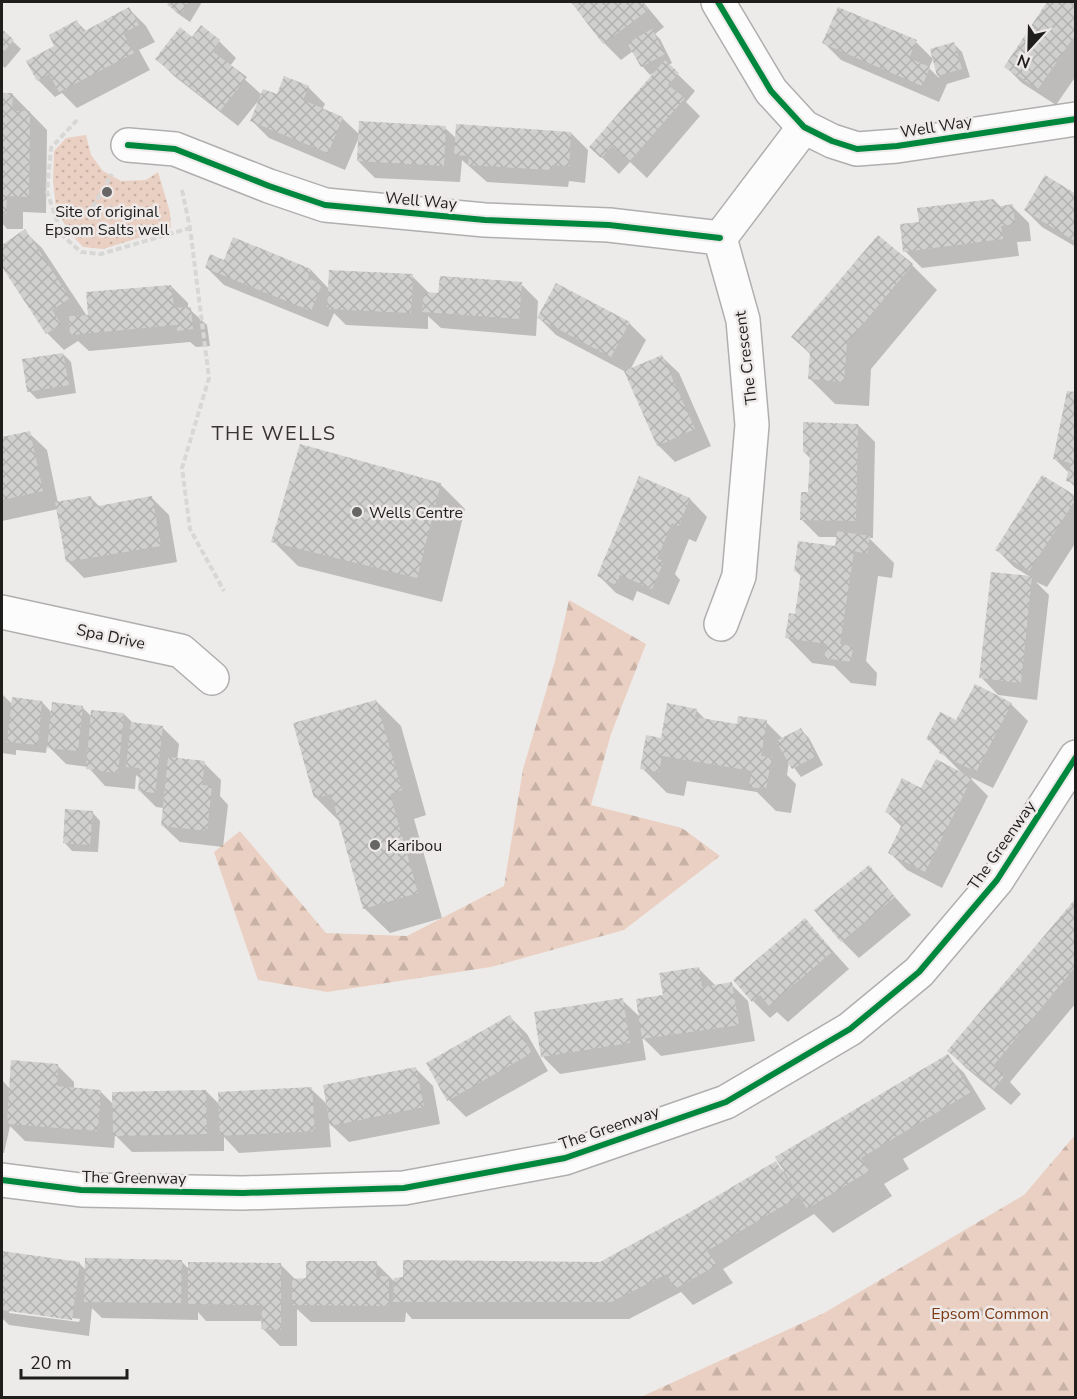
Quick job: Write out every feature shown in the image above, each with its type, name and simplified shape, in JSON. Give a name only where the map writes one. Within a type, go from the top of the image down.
[{"type":"street","points":[[718,2],[771,91],[804,128],[720,238]]},
{"type":"street","name":"Well Way","points":[[804,128],[857,149],[897,146],[1076,119]]},
{"type":"street","name":"Well Way","points":[[128,145],[175,150],[325,205],[485,220],[609,225],[720,238]]},
{"type":"street","name":"The Crescent","points":[[720,238],[743,320],[752,425],[739,576],[721,624]]},
{"type":"street","name":"Spa Drive","points":[[2,612],[181,651],[212,678]]},
{"type":"street","name":"The Greenway","points":[[2,1180],[81,1190],[243,1193],[404,1188],[566,1158],[726,1102],[850,1029],[919,972],[997,880],[1076,757]]},
{"type":"path","points":[[77,120],[51,148],[47,192],[62,235],[81,252],[101,254],[190,228]]},
{"type":"path","points":[[88,215],[128,145]]},
{"type":"path","points":[[175,150],[190,228],[209,378],[182,468],[190,529],[224,591]]},
{"type":"green space","points":[[86,135],[91,155],[103,171],[121,181],[146,180],[158,172],[170,212],[171,228],[103,249],[83,247],[68,231],[56,208],[53,181],[54,151],[66,138]]},
{"type":"green space","points":[[569,600],[646,644],[611,734],[591,805],[682,828],[720,856],[624,930],[491,967],[327,992],[258,980],[214,852],[240,831],[326,933],[407,936],[504,886],[523,769],[555,661]]},
{"type":"green space","name":"Epsom Common","points":[[1075,1135],[1075,1397],[630,1397],[643,1396],[824,1313],[1024,1195]]},
{"type":"building","points":[[169,2],[189,2],[181,14],[167,5]]},
{"type":"building","points":[[571,2],[642,2],[648,10],[603,44]]},
{"type":"building","points":[[1047,2],[1076,2],[1076,34],[1038,89],[1004,67]]},
{"type":"building","points":[[129,7],[139,25],[123,33],[134,53],[59,92],[49,74],[37,81],[26,61],[54,46],[49,35],[77,20],[83,32]]},
{"type":"building","points":[[838,7],[917,40],[909,58],[930,67],[922,86],[822,43]]},
{"type":"building","points":[[201,25],[220,40],[212,51],[247,77],[220,111],[155,59],[180,27],[192,37]]},
{"type":"building","points":[[2,29],[14,40],[2,54]]},
{"type":"building","points":[[652,29],[665,54],[641,67],[627,43]]},
{"type":"building","points":[[954,42],[962,69],[937,76],[930,49]]},
{"type":"building","points":[[665,60],[679,73],[668,85],[685,98],[629,162],[612,146],[601,158],[589,147]]},
{"type":"building","points":[[284,76],[309,86],[303,100],[343,117],[328,153],[250,121],[263,89],[277,94]]},
{"type":"building","points":[[2,93],[13,93],[12,111],[30,111],[29,197],[7,196],[6,213],[2,213]]},
{"type":"building","points":[[359,121],[446,126],[444,166],[357,161]]},
{"type":"building","points":[[456,124],[571,132],[569,166],[552,165],[552,170],[468,165],[469,156],[454,155]]},
{"type":"building","points":[[1045,175],[1076,194],[1076,242],[1024,210]]},
{"type":"building","points":[[994,199],[995,207],[1013,204],[1015,224],[1001,226],[1003,239],[903,252],[900,224],[919,222],[917,208]]},
{"type":"building","points":[[25,229],[70,298],[52,310],[61,324],[46,334],[2,267],[2,245]]},
{"type":"building","points":[[878,235],[913,264],[847,343],[844,382],[808,379],[810,353],[791,337]]},
{"type":"building","points":[[233,237],[311,269],[308,278],[322,284],[311,311],[205,268],[210,254],[224,260]]},
{"type":"building","points":[[329,270],[413,274],[411,313],[327,309]]},
{"type":"building","points":[[440,276],[522,282],[519,319],[422,312],[424,292],[438,293]]},
{"type":"building","points":[[556,283],[630,322],[611,357],[537,318]]},
{"type":"building","points":[[171,285],[174,308],[191,307],[193,329],[177,331],[177,325],[70,335],[69,316],[88,315],[86,292]]},
{"type":"building","points":[[63,353],[69,385],[27,392],[22,359]]},
{"type":"building","points":[[662,355],[695,429],[657,446],[624,371]]},
{"type":"building","points":[[1067,391],[1076,392],[1076,483],[1066,481],[1070,463],[1053,459]]},
{"type":"building","points":[[803,422],[858,424],[856,521],[800,520],[801,492],[808,492],[810,453],[803,452]]},
{"type":"building","points":[[30,431],[43,491],[2,500],[2,437]]},
{"type":"building","name":"Wells Centre","points":[[300,444],[441,483],[417,578],[271,542]]},
{"type":"building","points":[[1042,475],[1076,496],[1076,499],[1029,571],[995,550]]},
{"type":"building","points":[[639,476],[690,498],[679,526],[672,523],[657,559],[664,561],[652,589],[620,575],[616,585],[597,576]]},
{"type":"building","points":[[91,496],[93,507],[152,496],[161,546],[66,562],[55,502]]},
{"type":"building","points":[[837,531],[870,536],[867,554],[854,551],[840,644],[853,646],[851,662],[824,658],[827,644],[785,638],[789,613],[795,614],[801,572],[794,571],[798,541],[835,546]]},
{"type":"building","points":[[991,572],[1032,576],[1021,683],[979,678]]},
{"type":"building","points":[[975,684],[1012,703],[976,772],[939,753],[942,747],[926,739],[940,712],[956,720]]},
{"type":"building","points":[[12,697],[42,701],[38,745],[7,742]]},
{"type":"building","name":"Karibou","points":[[376,700],[402,790],[390,794],[418,893],[363,909],[331,794],[314,798],[293,723]]},
{"type":"building","points":[[52,702],[83,706],[78,751],[47,748]]},
{"type":"building","points":[[667,703],[697,709],[695,717],[737,724],[738,716],[767,720],[761,756],[772,757],[766,789],[749,787],[752,771],[662,756],[659,772],[640,769],[646,735],[661,738]]},
{"type":"building","points":[[91,710],[124,713],[118,773],[86,769]]},
{"type":"building","points":[[131,722],[163,726],[155,793],[138,791],[140,768],[126,767]]},
{"type":"building","points":[[801,728],[816,756],[792,769],[776,741]]},
{"type":"building","points":[[168,757],[205,761],[202,785],[212,786],[207,831],[161,826]]},
{"type":"building","points":[[936,759],[972,778],[925,872],[888,853],[903,822],[885,812],[902,778],[921,788]]},
{"type":"building","points":[[65,809],[93,811],[90,845],[63,843]]},
{"type":"building","points":[[869,865],[895,897],[841,942],[814,910]]},
{"type":"building","points":[[1076,898],[1076,966],[993,1066],[1005,1075],[994,1089],[947,1051]]},
{"type":"building","points":[[805,918],[833,951],[769,1006],[760,995],[752,1002],[733,980]]},
{"type":"building","points":[[699,967],[702,987],[732,982],[739,1025],[642,1039],[636,999],[663,995],[659,973]]},
{"type":"building","points":[[623,998],[630,1043],[541,1057],[534,1012]]},
{"type":"building","points":[[510,1015],[532,1053],[447,1101],[426,1063]]},
{"type":"building","points":[[948,1054],[971,1092],[861,1158],[869,1171],[807,1209],[775,1157]]},
{"type":"building","points":[[11,1060],[58,1064],[57,1086],[101,1090],[98,1131],[7,1124]]},
{"type":"building","points":[[416,1067],[424,1107],[330,1126],[323,1085]]},
{"type":"building","points":[[312,1087],[315,1131],[220,1136],[218,1092]]},
{"type":"building","points":[[206,1090],[207,1134],[113,1136],[112,1092]]},
{"type":"building","points":[[776,1161],[798,1197],[707,1251],[717,1265],[675,1289],[667,1274],[611,1302],[393,1302],[394,1278],[403,1277],[403,1260],[600,1262]]},
{"type":"building","points":[[2,1251],[80,1262],[72,1320],[2,1310]]},
{"type":"building","points":[[85,1258],[182,1260],[181,1303],[84,1302]]},
{"type":"building","points":[[306,1261],[377,1261],[376,1276],[389,1276],[389,1306],[292,1305],[292,1279],[306,1278]]},
{"type":"building","points":[[188,1262],[281,1263],[281,1330],[261,1329],[262,1305],[188,1304]]},
{"type":"cycle path","points":[[718,2],[771,91],[804,127],[832,141],[857,149],[897,146],[1076,119]]},
{"type":"cycle path","points":[[128,145],[175,149],[325,205],[485,220],[609,225],[720,238]]},
{"type":"cycle path","points":[[2,1180],[81,1190],[243,1193],[404,1188],[565,1158],[726,1102],[850,1029],[919,972],[997,880],[1076,757]]},
{"type":"place","name":"Site of original Epsom Salts well","points":[[107,192]]},
{"type":"place","name":"Wells Centre","points":[[357,512]]},
{"type":"place","name":"Karibou","points":[[375,845]]},
{"type":"district","name":"THE WELLS","points":[[274,433]]}]
